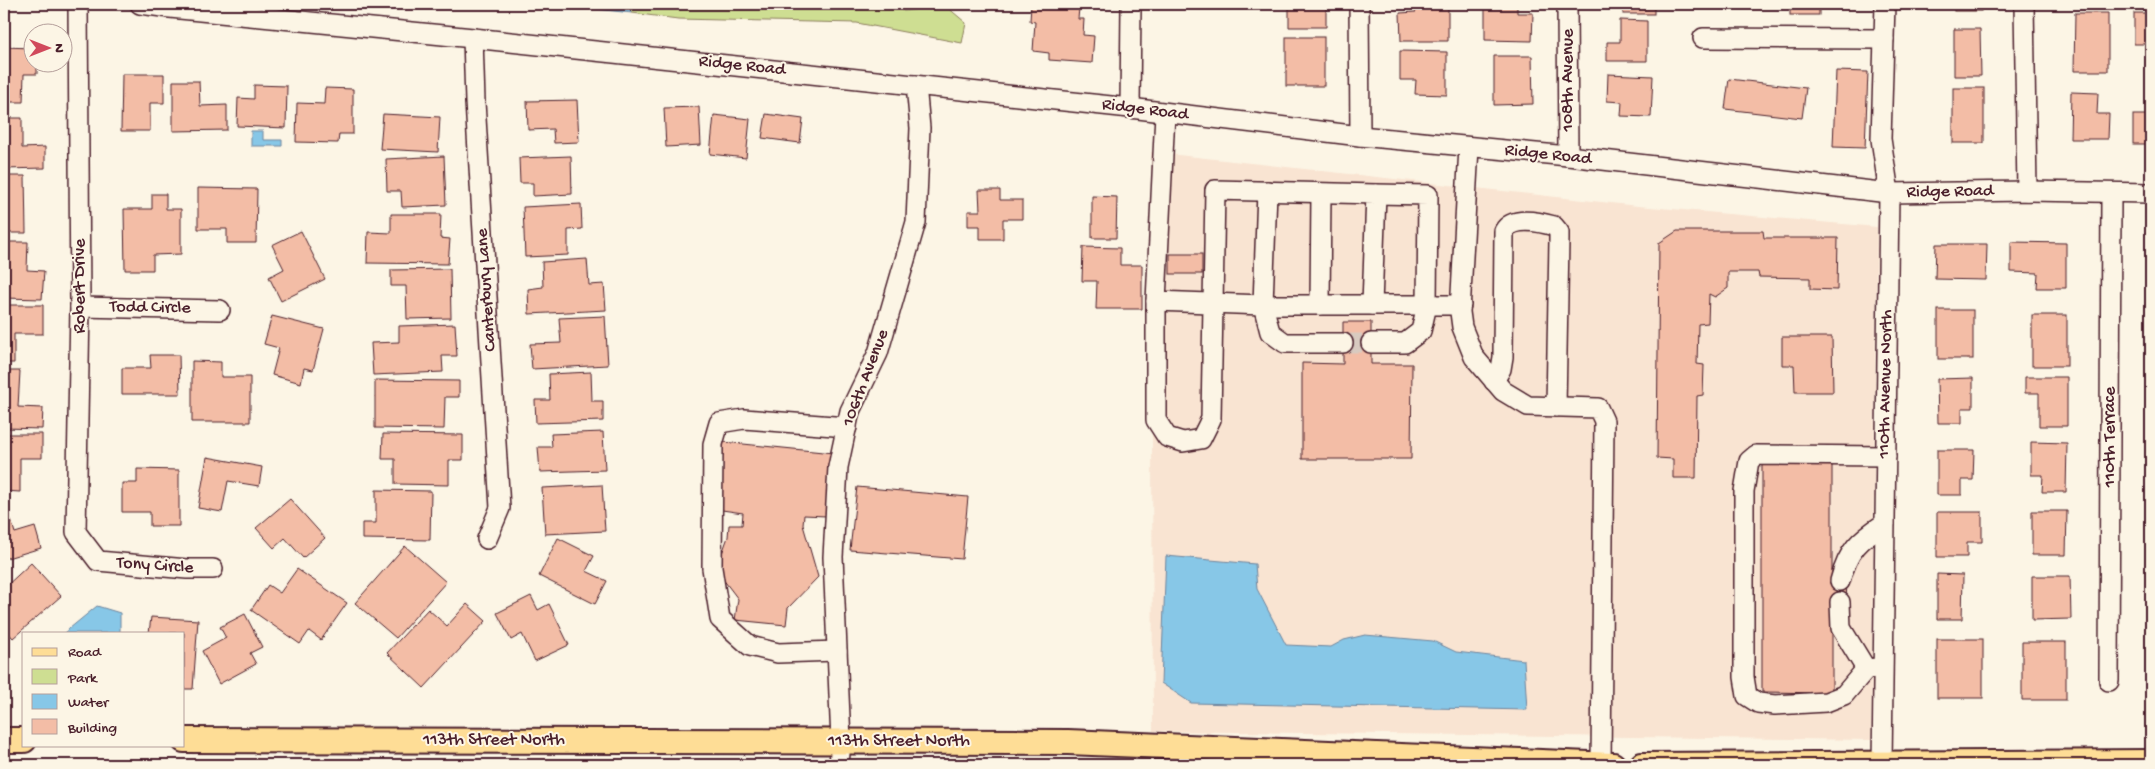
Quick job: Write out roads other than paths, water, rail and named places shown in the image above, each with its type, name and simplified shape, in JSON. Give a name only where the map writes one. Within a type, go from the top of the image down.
[{"type":"main road","points":[[4,740],[22,740]]},
{"type":"main road","name":"113th Street North","points":[[185,740],[1068,742],[1613,765]]},
{"type":"main road","points":[[1642,765],[2151,762]]},
{"type":"street","name":"Robert Drive","points":[[78,4],[80,307],[76,532],[98,562]]},
{"type":"street","name":"Ridge Road","points":[[140,4],[1130,108],[1360,136],[1568,156],[1889,193],[2027,191],[2151,193]]},
{"type":"street","points":[[1130,108],[1131,4]]},
{"type":"street","points":[[1359,4],[1360,136]]},
{"type":"street","name":"108th Avenue","points":[[1567,4],[1568,156]]},
{"type":"street","name":"110th Avenue North","points":[[1882,764],[1874,668],[1885,523],[1889,193],[1881,139],[1885,4]]},
{"type":"street","points":[[2024,4],[2027,191]]},
{"type":"street","name":"Canterbury Lane","points":[[473,38],[475,102],[500,508],[487,539]]},
{"type":"street","points":[[1703,38],[1884,39]]},
{"type":"street","name":"106th Avenue","points":[[839,765],[841,740],[833,557],[838,467],[850,411],[878,353],[916,222],[920,128],[916,85]]},
{"type":"street","points":[[1165,112],[1156,301],[1156,420],[1167,437],[1183,442],[1201,439],[1211,419],[1216,190],[1428,195],[1427,305],[1421,331],[1405,343],[1371,343]]},
{"type":"street","points":[[1468,147],[1461,305],[1462,327],[1474,357],[1503,391],[1528,406],[1598,408],[1604,421],[1601,765]]},
{"type":"street","points":[[1267,190],[1263,306],[1270,332],[1286,343],[1343,343]]},
{"type":"street","points":[[1320,305],[1321,192]]},
{"type":"street","name":"110th Terrace","points":[[2109,681],[2112,193]]},
{"type":"street","points":[[1372,305],[1376,194]]},
{"type":"street","points":[[1494,381],[1501,369],[1503,357],[1504,230],[1507,225],[1514,221],[1554,226],[1559,232],[1556,406]]},
{"type":"street","points":[[1156,301],[1263,306],[1461,305]]},
{"type":"street","name":"Todd Circle","points":[[80,307],[220,310]]},
{"type":"street","points":[[837,651],[778,652],[750,646],[720,619],[712,568],[713,444],[719,423],[744,419],[846,426]]},
{"type":"street","points":[[1840,602],[1841,628],[1874,668],[1844,695],[1826,702],[1775,705],[1758,703],[1747,696],[1744,677],[1744,491],[1749,461],[1756,455],[1886,456]]},
{"type":"street","points":[[1840,581],[1844,563],[1862,538],[1885,523]]},
{"type":"street","name":"Tony Circle","points":[[98,562],[187,569],[213,569]]},
{"type":"water","points":[[549,4],[629,4],[632,13]]},
{"type":"water","points":[[251,131],[263,131],[263,140],[282,140],[282,146],[251,146]]},
{"type":"water","points":[[1166,556],[1255,564],[1257,589],[1286,645],[1331,647],[1344,640],[1365,635],[1433,641],[1456,652],[1524,660],[1527,710],[1191,703],[1161,683]]},
{"type":"water","points":[[97,606],[120,613],[120,632],[65,632]]},
{"type":"tunnel","points":[[1343,343],[1371,343]]}]
